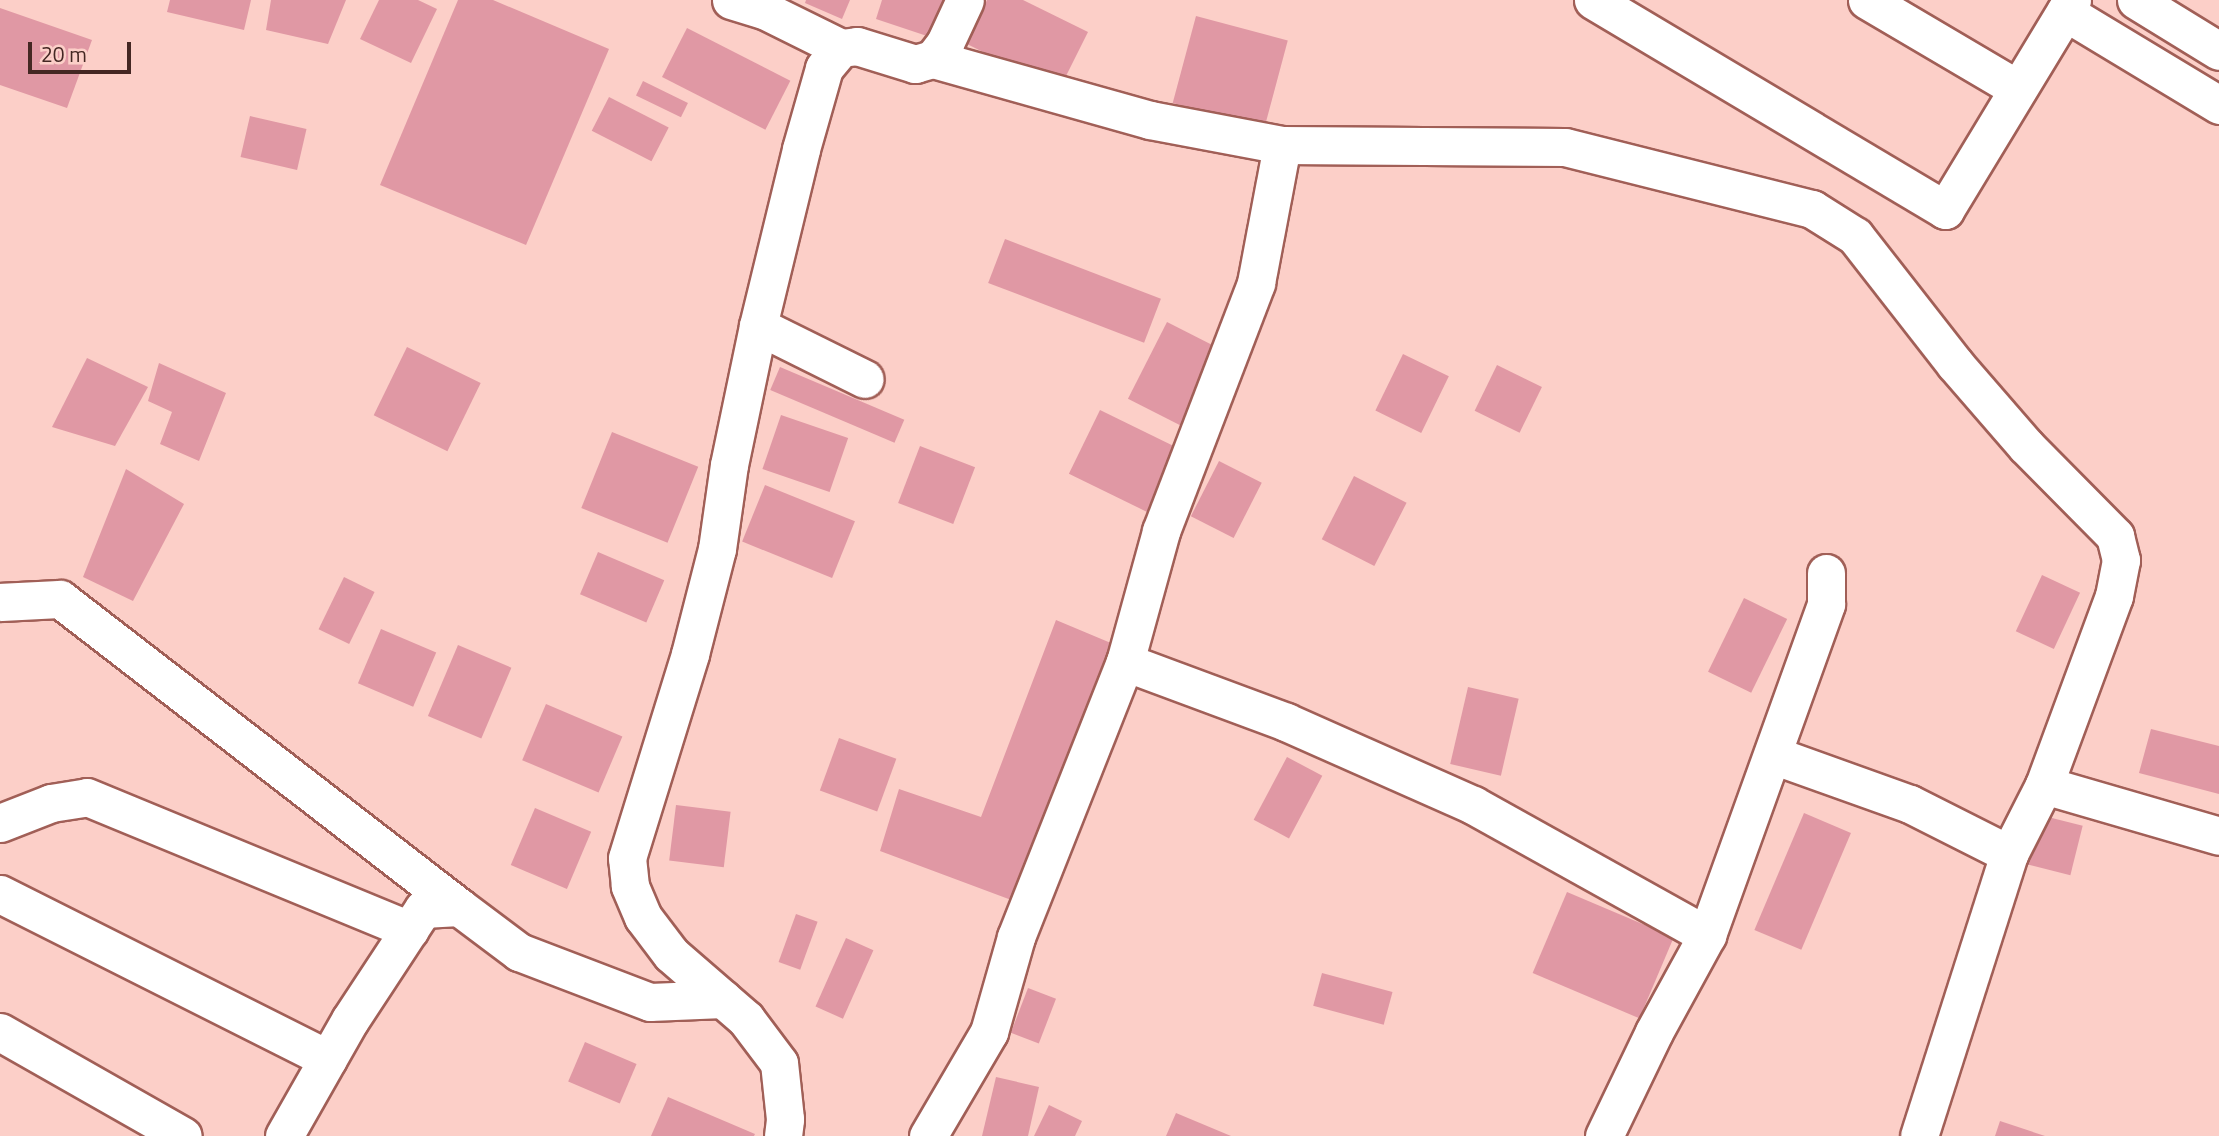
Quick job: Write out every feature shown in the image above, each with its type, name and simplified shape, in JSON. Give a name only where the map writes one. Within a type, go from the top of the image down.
[{"type":"street","points":[[731,0],[764,10],[841,48],[857,46],[915,64],[933,60],[1150,121],[1282,145],[1565,147],[1812,209],[1855,236],[1972,384],[2026,446],[2115,536],[2122,560],[2114,596],[2044,785],[2009,854],[1919,1136]]},
{"type":"street","points":[[933,60],[946,43],[965,0]]},
{"type":"street","points":[[1593,0],[1945,209],[2068,6],[2219,105]]},
{"type":"street","points":[[1867,0],[2018,89]]},
{"type":"street","points":[[2136,0],[2219,51]]},
{"type":"street","points":[[783,1136],[785,1119],[779,1063],[746,1019],[671,954],[643,917],[630,886],[627,858],[690,654],[717,549],[729,465],[758,326],[801,149],[824,68],[841,48]]},
{"type":"street","points":[[928,1136],[989,1032],[1016,937],[1125,662],[1161,531],[1256,283],[1282,145]]},
{"type":"street","points":[[758,326],[865,379]]},
{"type":"street","points":[[1604,1136],[1654,1032],[1707,935],[1826,604],[1826,573]]},
{"type":"street","points":[[0,602],[60,598],[519,952],[650,1002],[723,999]]},
{"type":"street","points":[[1125,662],[1286,722],[1473,805],[1707,935]]},
{"type":"street","points":[[1773,755],[1910,804],[2009,854]]},
{"type":"street","points":[[2044,785],[2219,836]]},
{"type":"street","points":[[0,823],[51,803],[87,797],[410,930]]},
{"type":"street","points":[[0,894],[328,1059]]},
{"type":"street","points":[[284,1136],[328,1059],[423,909],[459,907]]},
{"type":"street","points":[[0,1032],[183,1136]]},
{"type":"building","points":[[170,0],[251,0],[244,30],[167,12]]},
{"type":"building","points":[[271,0],[346,0],[328,44],[266,30]]},
{"type":"building","points":[[379,0],[418,0],[437,9],[411,63],[360,39]]},
{"type":"building","points":[[458,0],[493,0],[609,49],[526,245],[380,185]]},
{"type":"building","points":[[806,0],[850,0],[842,19],[805,3]]},
{"type":"building","points":[[882,0],[946,0],[933,38],[876,19]]},
{"type":"building","points":[[987,0],[1023,0],[1088,32],[1059,90],[965,43]]},
{"type":"building","points":[[0,8],[92,40],[67,108],[0,85]]},
{"type":"building","points":[[1196,16],[1288,41],[1264,128],[1173,103]]},
{"type":"building","points":[[687,28],[790,81],[765,130],[662,77]]},
{"type":"building","points":[[643,81],[688,103],[681,117],[636,95]]},
{"type":"building","points":[[609,97],[669,127],[651,161],[592,131]]},
{"type":"building","points":[[250,116],[307,129],[297,170],[241,157]]},
{"type":"building","points":[[1005,239],[1161,299],[1144,343],[988,283]]},
{"type":"building","points":[[1167,322],[1223,351],[1184,427],[1128,399]]},
{"type":"building","points":[[407,347],[481,383],[447,451],[374,415]]},
{"type":"building","points":[[1403,354],[1449,376],[1421,433],[1375,411]]},
{"type":"building","points":[[87,358],[148,387],[115,446],[52,427]]},
{"type":"building","points":[[159,363],[226,393],[199,461],[160,444],[172,412],[148,401]]},
{"type":"building","points":[[1497,365],[1542,387],[1520,433],[1475,411]]},
{"type":"building","points":[[780,367],[904,420],[894,443],[770,390]]},
{"type":"building","points":[[1100,410],[1182,450],[1151,514],[1069,474]]},
{"type":"building","points":[[781,415],[848,438],[830,492],[762,469]]},
{"type":"building","points":[[612,432],[698,467],[668,543],[581,508]]},
{"type":"building","points":[[920,446],[975,467],[953,524],[898,503]]},
{"type":"building","points":[[1219,461],[1262,483],[1234,538],[1191,516]]},
{"type":"building","points":[[126,469],[184,504],[133,601],[83,577]]},
{"type":"building","points":[[1354,476],[1407,503],[1374,566],[1322,539]]},
{"type":"building","points":[[765,485],[855,521],[832,578],[742,542]]},
{"type":"building","points":[[598,552],[664,580],[646,622],[580,594]]},
{"type":"building","points":[[2042,575],[2080,593],[2054,649],[2016,631]]},
{"type":"building","points":[[344,577],[375,592],[349,644],[319,629]]},
{"type":"building","points":[[1744,598],[1787,619],[1751,693],[1708,672]]},
{"type":"building","points":[[1056,620],[1118,646],[1022,904],[880,851],[899,789],[981,817]]},
{"type":"building","points":[[381,629],[436,652],[413,707],[358,683]]},
{"type":"building","points":[[458,645],[511,668],[481,739],[428,716]]},
{"type":"building","points":[[1468,687],[1519,699],[1501,776],[1450,764]]},
{"type":"building","points":[[546,704],[622,736],[599,793],[522,760]]},
{"type":"building","points":[[2151,729],[2219,746],[2219,794],[2139,773]]},
{"type":"building","points":[[839,738],[896,759],[877,811],[820,791]]},
{"type":"building","points":[[1287,757],[1322,776],[1289,838],[1254,820]]},
{"type":"building","points":[[676,805],[731,812],[724,867],[669,861]]},
{"type":"building","points":[[535,808],[591,832],[567,889],[511,865]]},
{"type":"building","points":[[1804,813],[1851,833],[1801,950],[1754,930]]},
{"type":"building","points":[[2040,815],[2083,826],[2070,875],[2028,864]]},
{"type":"building","points":[[1567,892],[1674,937],[1639,1018],[1533,973]]},
{"type":"building","points":[[796,914],[818,922],[800,970],[779,962]]},
{"type":"building","points":[[846,938],[873,950],[843,1019],[815,1007]]},
{"type":"building","points":[[1322,973],[1393,992],[1384,1025],[1313,1006]]},
{"type":"building","points":[[1028,988],[1056,999],[1039,1044],[1011,1033]]},
{"type":"building","points":[[585,1042],[637,1064],[620,1103],[568,1082]]},
{"type":"building","points":[[996,1077],[1039,1087],[1028,1136],[982,1136]]},
{"type":"building","points":[[668,1097],[755,1134],[651,1136]]},
{"type":"building","points":[[1049,1105],[1082,1121],[1075,1136],[1034,1136]]},
{"type":"building","points":[[1176,1113],[1231,1136],[1166,1136]]},
{"type":"building","points":[[2000,1121],[2045,1136],[1995,1136]]}]
